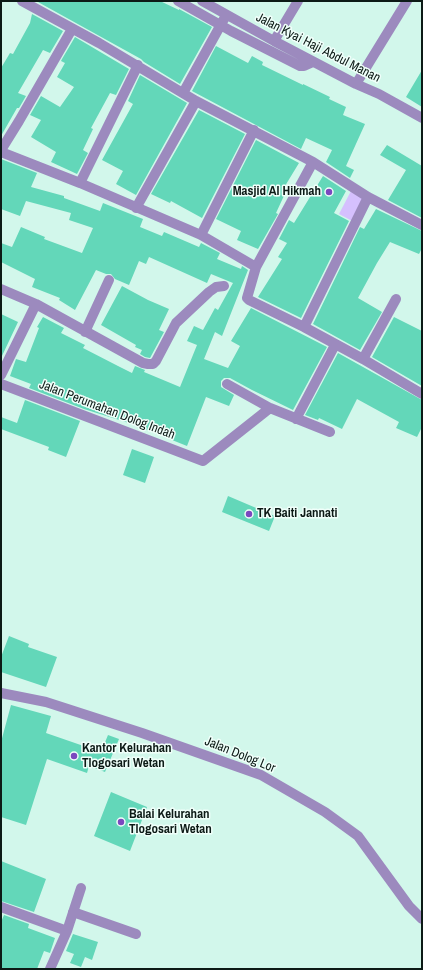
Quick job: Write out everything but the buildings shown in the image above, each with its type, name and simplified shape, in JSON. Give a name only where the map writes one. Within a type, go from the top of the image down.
[{"type":"street","points":[[22,1],[138,65],[196,101],[313,162],[368,197],[422,225]]},
{"type":"street","points":[[178,1],[300,66],[304,66],[312,62]]},
{"type":"street","name":"Jalan Kyai Haji Abdul Manan","points":[[202,1],[312,62],[379,94],[422,118]]},
{"type":"street","points":[[274,41],[298,1]]},
{"type":"street","points":[[356,84],[407,1]]},
{"type":"street","points":[[183,93],[226,15]]},
{"type":"street","points":[[72,29],[1,151],[201,235],[256,267]]},
{"type":"street","points":[[80,183],[138,65]]},
{"type":"street","points":[[136,208],[196,101]]},
{"type":"street","points":[[201,235],[254,130]]},
{"type":"street","points":[[313,162],[256,267],[247,298],[363,359],[422,394]]},
{"type":"street","points":[[304,327],[368,197]]},
{"type":"street","points":[[85,332],[109,280]]},
{"type":"street","points":[[1,289],[36,304],[143,363],[153,364],[176,324],[209,292],[216,287],[224,286]]},
{"type":"street","points":[[363,359],[396,299]]},
{"type":"street","points":[[1,375],[36,304]]},
{"type":"street","points":[[296,419],[335,345]]},
{"type":"street","name":"Jalan Perumahan Dolog Indah","points":[[1,384],[203,461],[270,408]]},
{"type":"street","points":[[227,384],[270,408],[330,432]]},
{"type":"street","name":"Jalan Dolog Lor","points":[[1,694],[46,702],[142,733],[261,775],[325,812],[358,836],[409,906],[422,919]]},
{"type":"street","points":[[50,969],[67,931],[81,888]]},
{"type":"street","points":[[1,907],[67,931]]},
{"type":"street","points":[[73,912],[136,934]]},
{"type":"shaded area","points":[[352,189],[370,199],[356,223],[339,214]]},
{"type":"place","name":"Masjid Al Hikmah","points":[[329,192]]},
{"type":"place","name":"TK Baiti Jannati","points":[[249,514]]},
{"type":"place","name":"Kantor Kelurahan Tlogosari Wetan","points":[[74,756]]},
{"type":"place","name":"Balai Kelurahan Tlogosari Wetan","points":[[121,822]]}]
